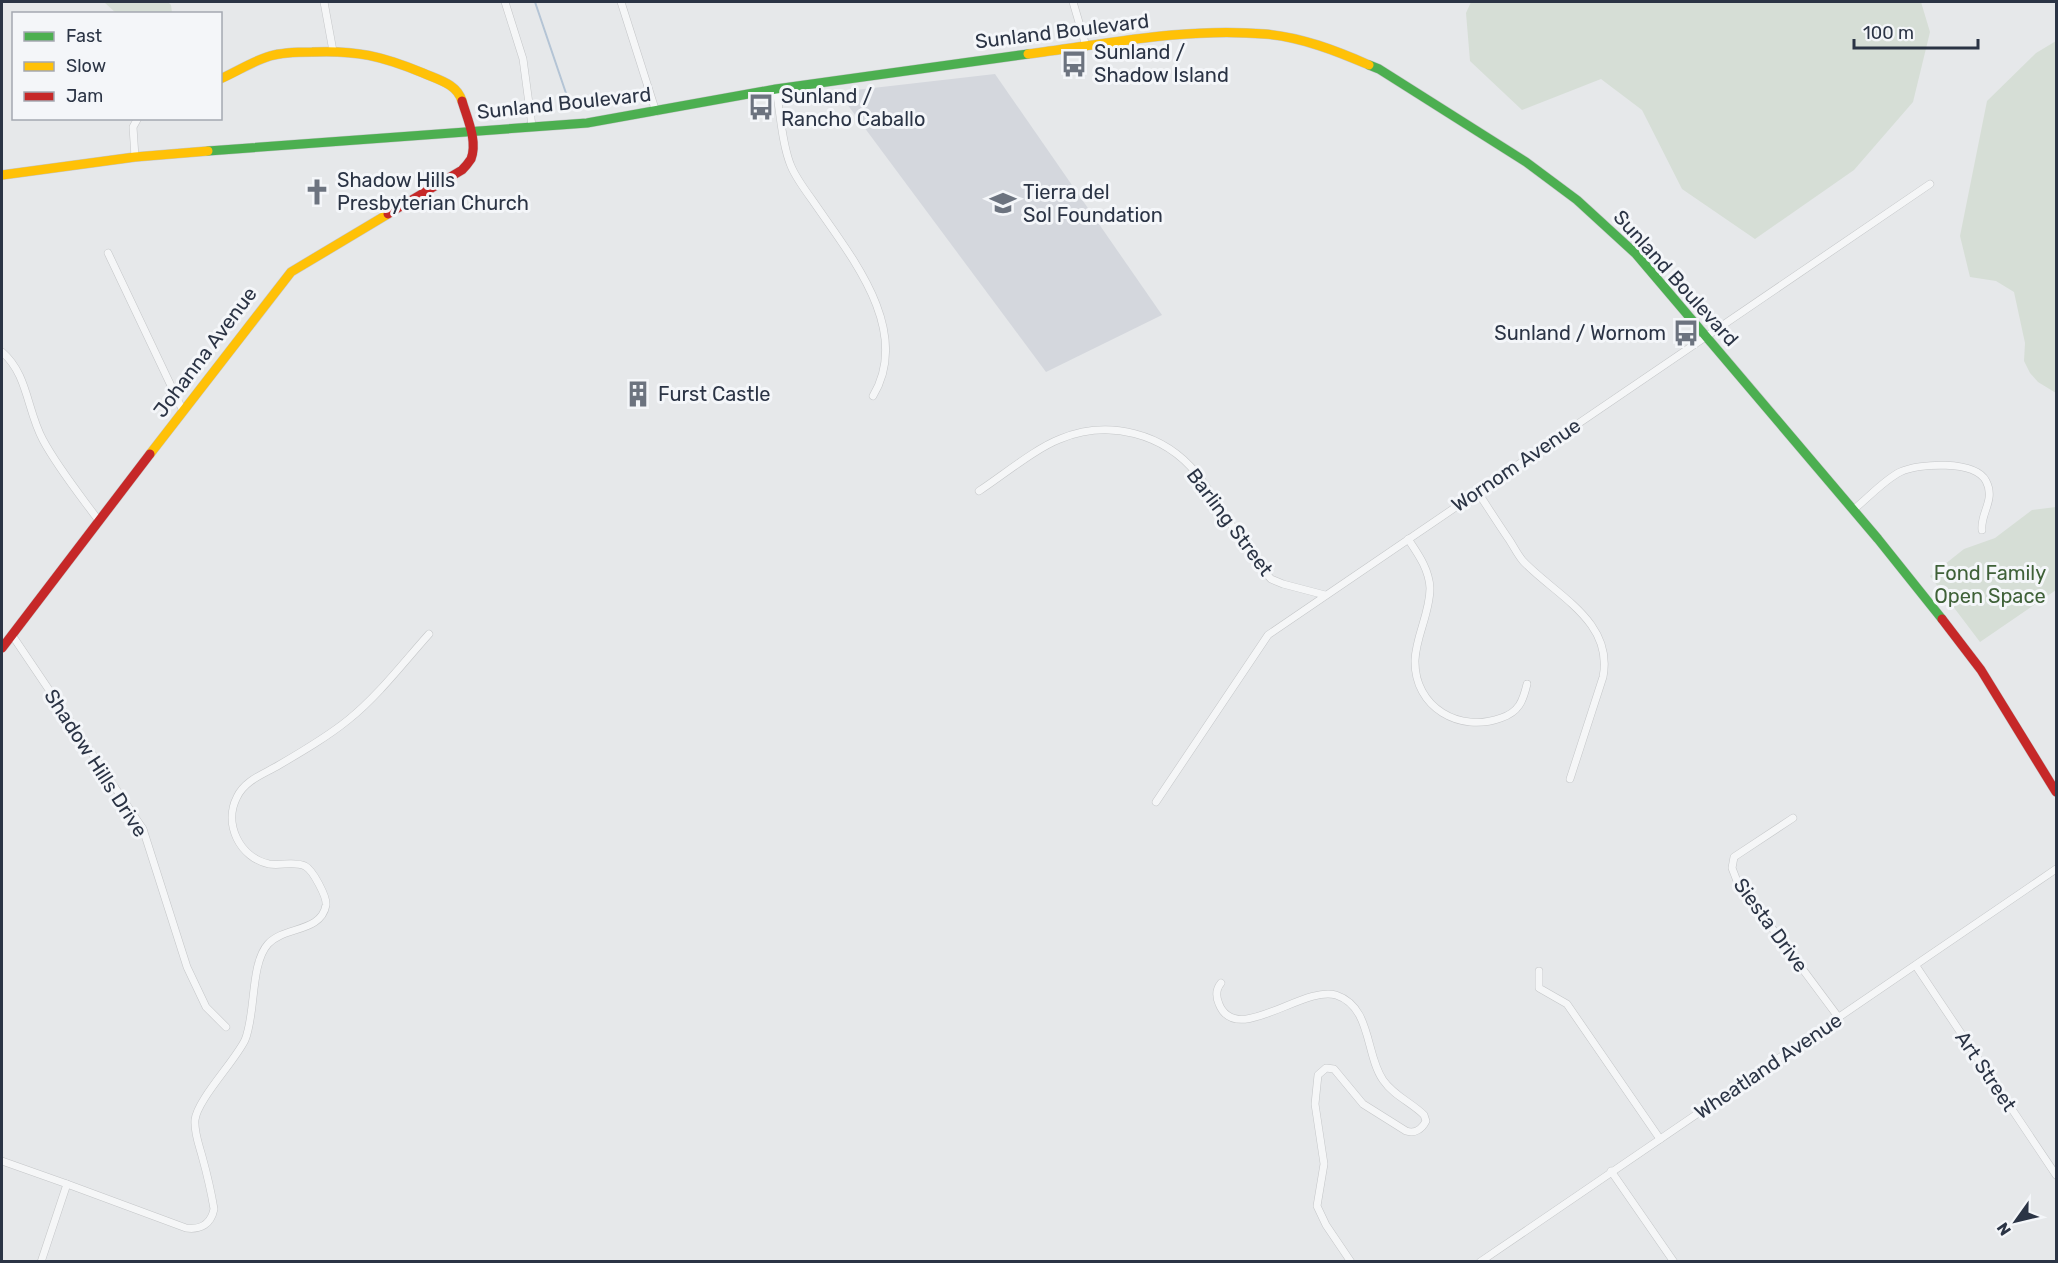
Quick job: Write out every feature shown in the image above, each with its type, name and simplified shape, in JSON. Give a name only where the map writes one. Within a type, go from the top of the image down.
[{"type":"main road","name":"Sunland Boulevard","points":[[2,175],[135,157],[586,123],[776,89],[961,62],[1183,34],[1250,33],[1284,37],[1321,46],[1379,69],[1526,162],[1576,200],[1635,254],[1853,510],[1977,665],[2024,736],[2056,792]]},
{"type":"main road","name":"Johanna Avenue","points":[[2,648],[49,583],[99,522],[276,288],[291,272],[462,170],[471,159],[471,130],[459,91],[449,84],[392,60],[364,53],[296,52],[270,56],[222,79]]},
{"type":"street","points":[[324,2],[333,51]]},
{"type":"street","points":[[505,2],[523,60],[532,126]]},
{"type":"street","points":[[621,2],[656,112]]},
{"type":"street","points":[[1073,2],[1086,46]]},
{"type":"street","points":[[776,89],[791,166],[866,280],[878,309],[885,356],[880,383],[873,396]]},
{"type":"street","points":[[135,157],[133,127],[137,120]]},
{"type":"street","name":"Wornom Avenue","points":[[1156,802],[1268,635],[1930,184]]},
{"type":"street","points":[[108,253],[183,411]]},
{"type":"street","points":[[2,352],[18,370],[44,442],[99,522]]},
{"type":"street","name":"Barling Street","points":[[980,491],[1059,439],[1093,430],[1141,435],[1164,445],[1187,464],[1271,579],[1325,595]]},
{"type":"street","points":[[1853,510],[1899,473],[1923,466],[1963,467],[1980,474],[1989,490],[1990,499],[1981,523],[1982,530]]},
{"type":"street","points":[[1477,491],[1522,560],[1581,613],[1598,636],[1604,651],[1606,663],[1603,677],[1570,779]]},
{"type":"street","points":[[1408,539],[1422,561],[1430,587],[1428,608],[1415,661],[1418,682],[1427,699],[1446,716],[1472,724],[1489,723],[1511,714],[1522,703],[1527,684]]},
{"type":"street","points":[[2,1161],[186,1228],[198,1229],[210,1221],[214,1209],[196,1133],[196,1115],[247,1035],[264,950],[277,937],[314,923],[323,913],[326,904],[326,898],[307,867],[297,864],[266,863],[254,858],[244,850],[237,841],[233,829],[235,801],[248,783],[308,748],[348,720],[429,634]]},
{"type":"street","name":"Shadow Hills Drive","points":[[12,635],[143,829],[188,967],[206,1007],[226,1027]]},
{"type":"street","name":"Siesta Drive","points":[[1793,818],[1734,857],[1732,871],[1839,1018]]},
{"type":"street","name":"Wheatland Avenue","points":[[1480,1262],[2056,869]]},
{"type":"street","name":"Art Street","points":[[1916,966],[2056,1175]]},
{"type":"street","points":[[1539,971],[1539,988],[1567,1004],[1660,1139]]},
{"type":"street","points":[[1221,982],[1217,992],[1220,1006],[1232,1017],[1245,1020],[1262,1017],[1289,1003],[1317,994],[1339,996],[1355,1009],[1363,1022],[1382,1080],[1394,1093],[1424,1115],[1426,1120],[1421,1129],[1406,1131],[1363,1104],[1334,1069],[1326,1068],[1318,1075],[1315,1104],[1324,1164],[1317,1206],[1326,1225],[1351,1262]]},
{"type":"street","points":[[1611,1171],[1674,1262]]},
{"type":"street","points":[[41,1262],[67,1184]]},
{"type":"shaded area","name":"Tierra del Sol Foundation","points":[[995,74],[1162,315],[1046,372],[838,92]]},
{"type":"green space","points":[[104,2],[168,2],[172,12],[115,12]]},
{"type":"green space","points":[[1471,2],[1921,2],[1930,32],[1913,102],[1854,170],[1755,239],[1682,189],[1642,110],[1601,79],[1522,110],[1470,61],[1466,13]]},
{"type":"green space","points":[[2056,41],[2056,393],[2038,382],[2024,361],[2025,343],[2014,292],[1996,281],[1970,277],[1960,236],[1987,101],[2036,53]]},
{"type":"green space","name":"Fond Family Open Space","points":[[2056,507],[2056,590],[1980,642],[1930,576],[1964,549],[1995,538],[2032,510]]},
{"type":"waterway","points":[[535,2],[569,102]]},
{"type":"traffic: fast","points":[[208,151],[587,123],[776,89],[1028,54]]},
{"type":"traffic: fast","points":[[1369,65],[1379,69],[1526,162],[1577,200],[1636,254],[1878,539],[1942,619]]},
{"type":"traffic: slow","points":[[1028,54],[1146,38],[1235,32],[1265,34],[1305,41],[1369,65]]},
{"type":"traffic: slow","points":[[222,78],[257,61],[285,53],[356,53],[381,58],[447,83],[456,90],[462,101]]},
{"type":"traffic: slow","points":[[2,175],[135,157],[208,151]]},
{"type":"traffic: slow","points":[[150,454],[291,272],[388,214]]},
{"type":"traffic: jam","points":[[388,214],[462,170],[471,159],[473,137],[462,101]]},
{"type":"traffic: jam","points":[[2,648],[150,454]]},
{"type":"traffic: jam","points":[[1942,619],[1981,670],[2056,792]]},
{"type":"place","name":"Sunland / Shadow Island","points":[[1074,64]]},
{"type":"place","name":"Sunland / Rancho Caballo","points":[[761,107]]},
{"type":"place","name":"Shadow Hills Presbyterian Church","points":[[317,192]]},
{"type":"place","name":"Tierra del Sol Foundation","points":[[1003,203]]},
{"type":"place","name":"Sunland / Wornom","points":[[1686,333]]},
{"type":"place","name":"Furst Castle","points":[[638,394]]}]
